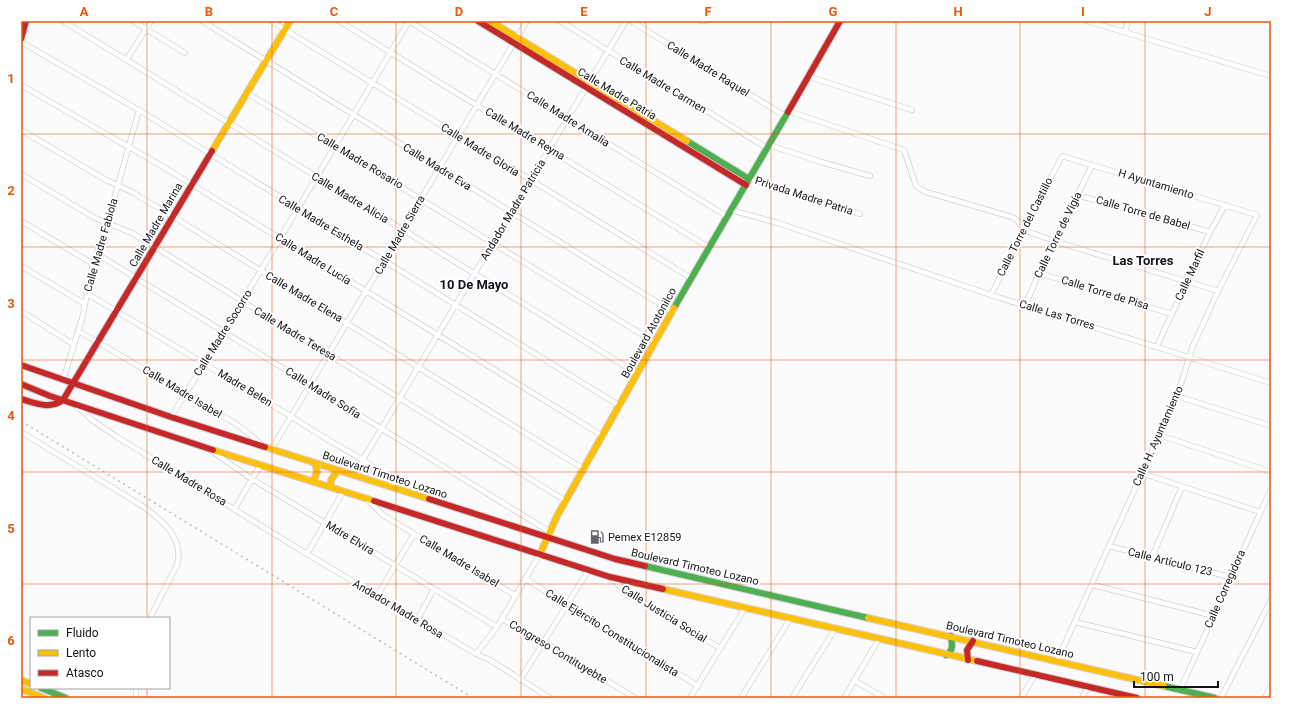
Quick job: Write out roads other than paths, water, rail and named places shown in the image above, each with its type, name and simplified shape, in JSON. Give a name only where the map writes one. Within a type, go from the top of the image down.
[{"type":"main road","points":[[21,39],[26,21]]},
{"type":"main road","name":"Calle Madre Marina","points":[[63,400],[290,21]]},
{"type":"main road","name":"Calle Madre Patria","points":[[478,21],[746,185]]},
{"type":"main road","name":"Calle Madre Patria","points":[[490,21],[749,179]]},
{"type":"main road","name":"Boulevard Atotonilco","points":[[540,554],[566,501],[656,343],[690,278],[710,248],[807,76],[840,21]]},
{"type":"main road","name":"Boulevard Timoteo Lozano","points":[[21,365],[271,450],[616,559],[1057,660],[1215,698]]},
{"type":"main road","points":[[21,384],[63,400],[343,492],[540,554],[588,571],[946,655],[1088,686],[1134,698]]},
{"type":"main road","points":[[21,398],[48,406],[59,404],[63,400]]},
{"type":"main road","points":[[313,482],[317,472],[315,463]]},
{"type":"main road","points":[[331,487],[331,480],[337,470]]},
{"type":"main road","points":[[946,655],[954,648],[951,636]]},
{"type":"main road","points":[[968,660],[968,650],[973,641]]},
{"type":"main road","points":[[21,689],[44,698]]},
{"type":"main road","points":[[44,689],[66,698]]},
{"type":"street","name":"Calle Madre Alicia","points":[[63,21],[638,374]]},
{"type":"street","points":[[133,21],[185,53]]},
{"type":"street","points":[[127,59],[151,21]]},
{"type":"street","name":"Calle Madre Eva","points":[[202,21],[673,312]]},
{"type":"street","name":"Calle Madre Gloria","points":[[271,21],[690,278]]},
{"type":"street","name":"Calle Madre Reyna","points":[[339,21],[710,248]]},
{"type":"street","name":"Calle Madre Socorro","points":[[171,417],[243,302],[315,177],[409,21]]},
{"type":"street","name":"Calle Madre Amalia","points":[[409,21],[728,217]]},
{"type":"street","name":"Calle Madre Sierra","points":[[271,450],[290,415],[404,230],[421,198],[527,21]]},
{"type":"street","name":"Calle Madre Carmen","points":[[560,21],[608,52],[768,146],[870,176]]},
{"type":"street","name":"Andador Madre Patricia","points":[[362,461],[494,244],[530,180],[569,119],[589,81],[626,21]]},
{"type":"street","name":"Calle Madre Raquel","points":[[631,21],[786,114],[896,146],[906,153],[918,189],[1012,217],[1024,230]]},
{"type":"street","points":[[701,21],[706,21]]},
{"type":"street","points":[[1087,21],[1271,76]]},
{"type":"street","points":[[1125,32],[1128,21]]},
{"type":"street","name":"Calle Madre Esthela","points":[[21,42],[139,110],[620,406]]},
{"type":"street","points":[[807,76],[912,110]]},
{"type":"street","name":"Calle Madre Lucía","points":[[21,85],[192,184],[603,436]]},
{"type":"street","name":"Calle Madre Rosario","points":[[247,93],[656,343]]},
{"type":"street","name":"Calle Madre Fabiola","points":[[63,380],[85,304],[93,264],[107,224],[139,110]]},
{"type":"street","name":"Calle Madre Elena","points":[[21,130],[106,180],[118,184],[172,216],[347,322],[418,368],[584,469]]},
{"type":"street","name":"H Ayuntamiento","points":[[1059,159],[1064,156],[1254,213]]},
{"type":"street","name":"Calle Torre del Castillo","points":[[991,295],[1059,159]]},
{"type":"street","name":"Calle Torre de Vigía","points":[[1025,306],[1054,241],[1092,165]]},
{"type":"street","name":"Calle Madre Teresa","points":[[21,174],[107,224],[126,230],[155,247],[566,501]]},
{"type":"street","name":"Privada Madre Patria","points":[[749,179],[860,214]]},
{"type":"street","name":"Calle Torre de Babel","points":[[1077,194],[1210,232]]},
{"type":"street","name":"Calle Marfil","points":[[1157,346],[1210,232],[1225,205]]},
{"type":"street","name":"Calle Las Torres","points":[[731,210],[778,223],[991,295],[1271,383]]},
{"type":"street","name":"Calle H. Ayuntamiento","points":[[1057,660],[1093,585],[1141,473],[1177,396],[1189,357],[1218,291],[1257,218],[1257,215],[1254,213]]},
{"type":"street","points":[[21,221],[93,264]]},
{"type":"street","points":[[1024,230],[1054,241],[1187,280],[1218,291]]},
{"type":"street","name":"Calle Madre Sofía","points":[[97,254],[381,430],[550,532]]},
{"type":"street","points":[[21,266],[85,304]]},
{"type":"street","name":"Calle Torre de Pisa","points":[[1039,273],[1172,314]]},
{"type":"street","name":"Madre Belen","points":[[86,293],[290,415],[388,477],[398,490]]},
{"type":"street","points":[[21,311],[73,344]]},
{"type":"street","name":"Calle Madre Isabel","points":[[78,331],[243,430],[262,446]]},
{"type":"street","points":[[1177,396],[1271,426]]},
{"type":"street","name":"Calle Madre Rosa","points":[[74,403],[84,413],[117,437],[235,508],[307,554]]},
{"type":"street","points":[[21,432],[141,506],[166,525],[179,549],[179,556],[175,569],[150,617]]},
{"type":"street","points":[[1158,435],[1271,472]]},
{"type":"street","name":"Mdre Elvira","points":[[205,446],[252,479],[497,627]]},
{"type":"street","points":[[235,508],[261,464]]},
{"type":"street","points":[[1141,473],[1260,512]]},
{"type":"street","points":[[1152,557],[1182,487]]},
{"type":"street","name":"Calle Corregidora","points":[[1180,690],[1271,488]]},
{"type":"street","points":[[307,554],[324,522],[343,492]]},
{"type":"street","name":"Calle Madre Isabel","points":[[365,498],[373,507],[414,534],[516,596]]},
{"type":"street","points":[[377,596],[414,534]]},
{"type":"street","name":"Calle Artículo 123","points":[[1109,546],[1230,577]]},
{"type":"street","name":"Andador Madre Rosa","points":[[307,554],[417,620],[476,654],[490,660],[550,698]]},
{"type":"street","name":"Boulevard Atotonilco","points":[[476,654],[497,627],[540,554]]},
{"type":"street","points":[[520,680],[588,571]]},
{"type":"street","name":"Calle Justicia Social","points":[[610,577],[626,592],[720,648]]},
{"type":"street","name":"Calle Ejército Constitucionalista","points":[[526,579],[567,606],[698,686]]},
{"type":"street","points":[[1093,585],[1214,616]]},
{"type":"street","points":[[417,620],[434,589]]},
{"type":"street","points":[[1221,698],[1271,600]]},
{"type":"street","points":[[690,698],[744,608]]},
{"type":"street","name":"Congreso Contituyebte","points":[[502,618],[635,698]]},
{"type":"street","points":[[741,698],[790,619]]},
{"type":"street","points":[[1075,622],[1197,652]]},
{"type":"street","points":[[792,698],[835,629]]},
{"type":"street","points":[[844,698],[879,639]]},
{"type":"street","points":[[1021,698],[1035,675]]},
{"type":"street","points":[[854,680],[884,698]]},
{"type":"street","points":[[1082,698],[1088,686]]},
{"type":"street","points":[[1265,698],[1271,686]]},
{"type":"railway","points":[[21,421],[473,698]]},
{"type":"place","name":"Pemex E12859","points":[[597,537]]},
{"type":"district","name":"Las Torres","points":[[1143,260]]},
{"type":"district","name":"10 De Mayo","points":[[474,284]]}]
